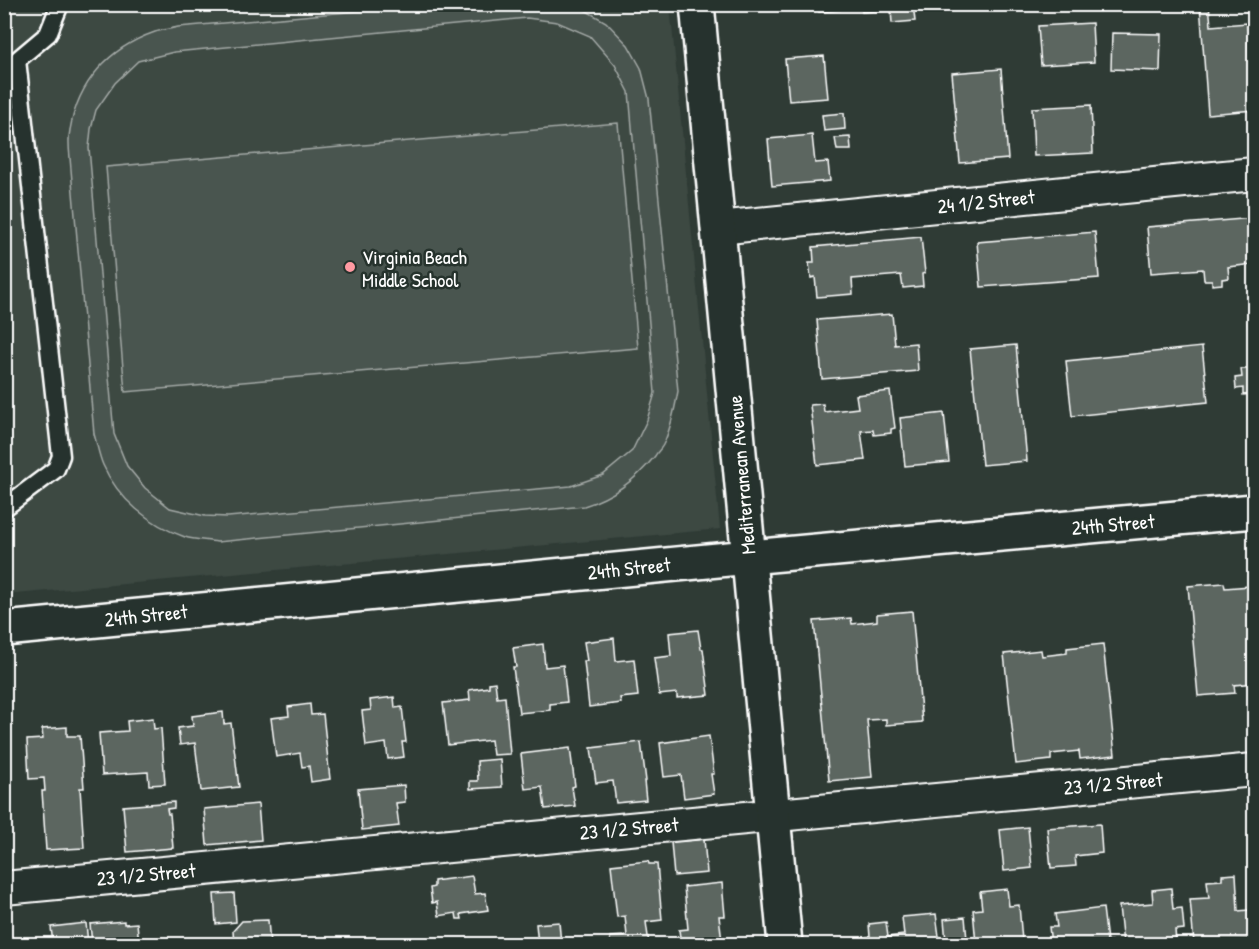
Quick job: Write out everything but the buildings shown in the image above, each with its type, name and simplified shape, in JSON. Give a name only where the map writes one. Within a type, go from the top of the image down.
[{"type":"street","name":"Mediterranean Avenue","points":[[697,4],[785,945]]},
{"type":"street","name":"24 1/2 Street","points":[[718,228],[1254,174]]},
{"type":"street","name":"24th Street","points":[[4,629],[748,556],[1254,511]]},
{"type":"street","name":"23 1/2 Street","points":[[4,888],[1254,770]]},
{"type":"lane","points":[[4,508],[56,469],[61,456],[11,65],[48,34],[60,4]]},
{"type":"shaded area","points":[[574,4],[606,22],[628,45],[641,68],[649,99],[678,391],[666,439],[648,465],[614,493],[584,506],[217,542],[189,538],[172,532],[148,518],[126,500],[109,477],[94,434],[69,137],[80,97],[98,69],[123,47],[138,39],[155,32],[178,27],[426,5]],"holes":[[[527,18],[557,22],[590,36],[615,65],[629,92],[655,393],[647,420],[632,451],[603,475],[571,486],[228,517],[205,516],[170,508],[145,488],[127,466],[114,434],[89,148],[96,110],[115,83],[138,61],[174,52]]]},
{"type":"shaded area","name":"Virginia Beach Middle School","points":[[5,5],[670,5],[720,529],[5,595]]},
{"type":"shaded area","points":[[618,123],[638,348],[125,392],[106,167]]},
{"type":"place","name":"Virginia Beach Middle School","points":[[350,267]]}]
